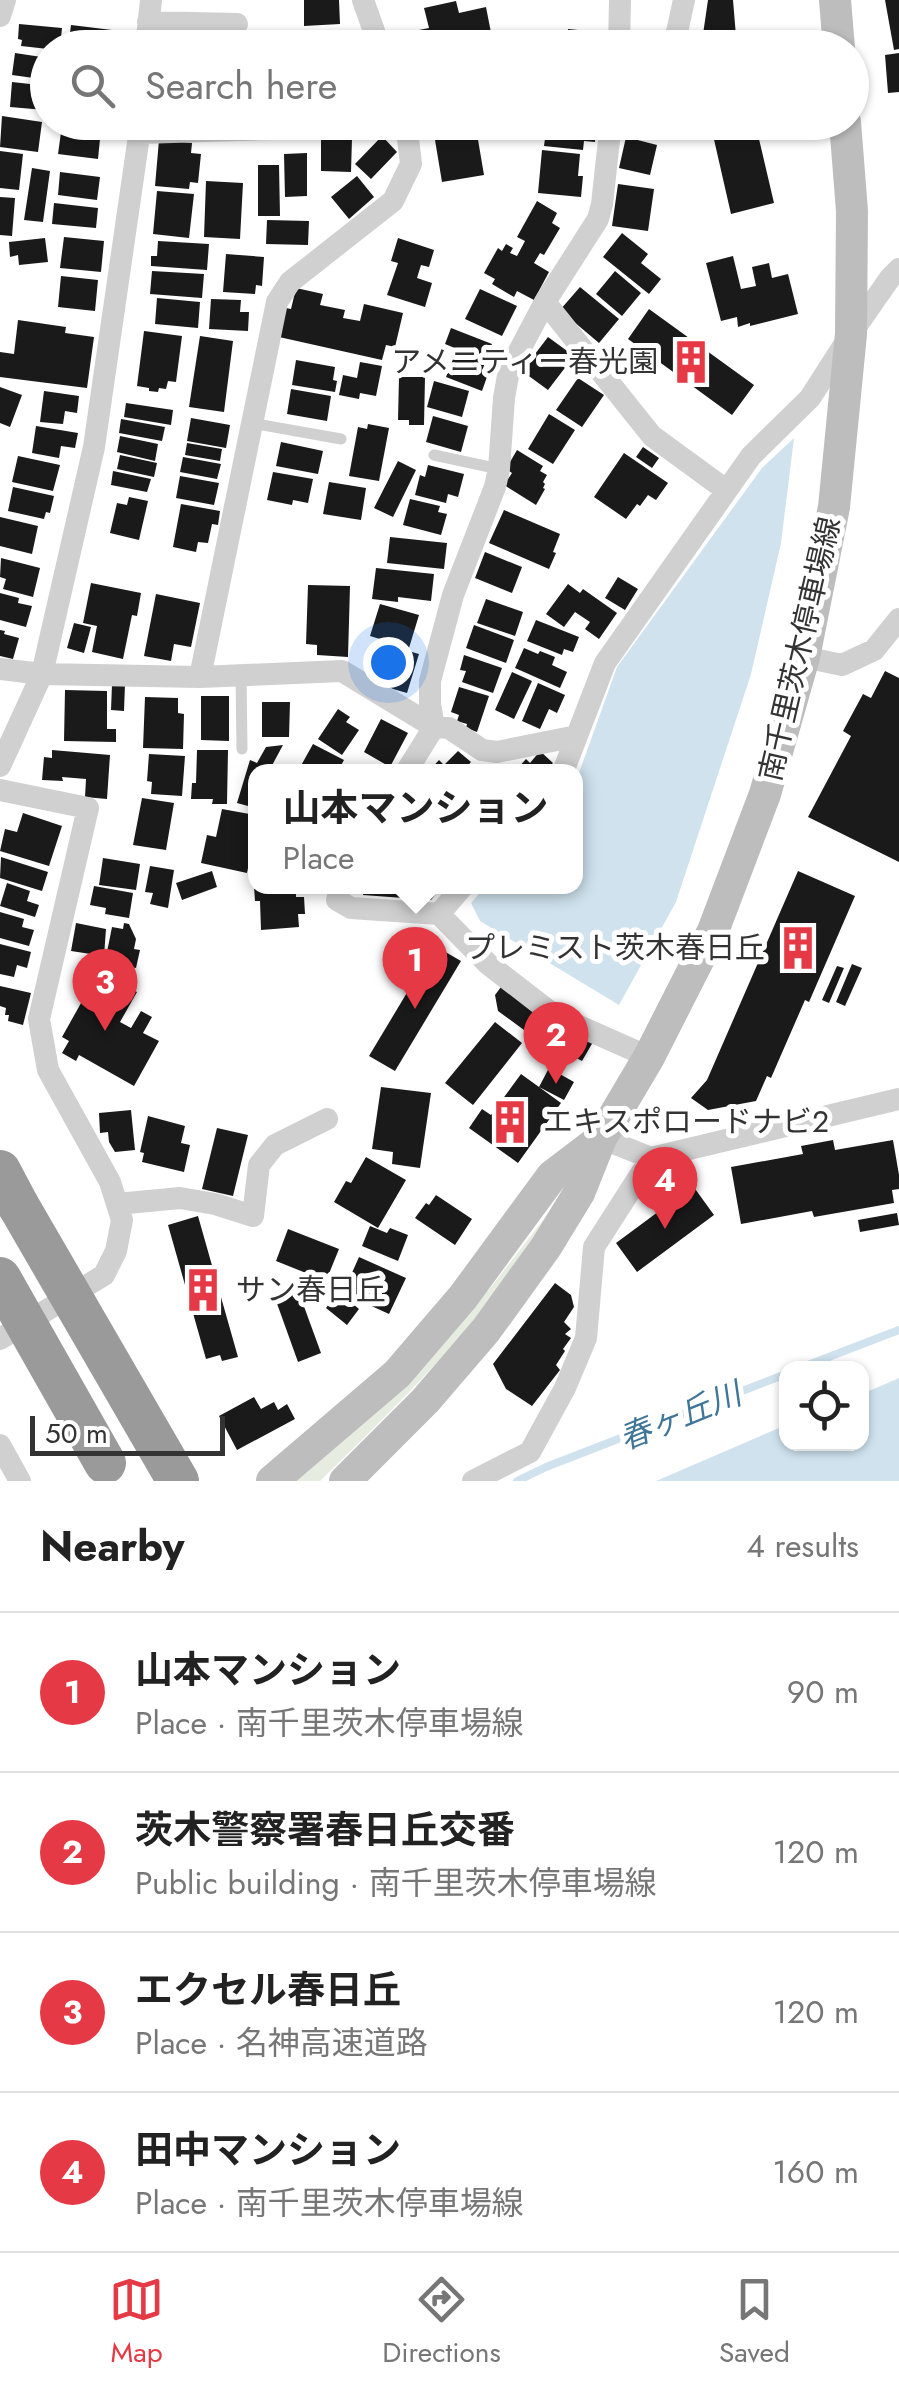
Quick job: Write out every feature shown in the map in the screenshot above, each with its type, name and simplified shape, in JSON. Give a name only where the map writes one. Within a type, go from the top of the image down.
[{"type":"highway","points":[[9,1188],[178,1481]]},
{"type":"highway","points":[[0,1278],[110,1472]]},
{"type":"highway","points":[[0,1306],[110,1472]]},
{"type":"main road","points":[[835,0],[838,30]]},
{"type":"main road","name":"南千里茨木停車場線","points":[[345,1481],[425,1401],[486,1330],[580,1193],[601,1138],[649,1057],[713,932],[765,794],[804,657],[834,508],[851,334],[852,211],[846,140]]},
{"type":"main road","name":"南千里茨木停車場線","points":[[272,1481],[397,1374],[464,1297],[552,1176],[601,1138]]},
{"type":"street","points":[[0,16],[6,0]]},
{"type":"street","points":[[364,0],[374,30]]},
{"type":"street","points":[[619,30],[620,0]]},
{"type":"street","points":[[677,30],[684,0]]},
{"type":"street","points":[[149,11],[237,24]]},
{"type":"street","points":[[0,766],[42,674],[94,447],[138,140]]},
{"type":"street","points":[[200,677],[277,302],[290,282],[393,201],[412,164],[408,140]]},
{"type":"street","points":[[411,764],[434,727],[430,680],[453,594],[495,487],[509,370],[545,302],[598,220],[609,140]]},
{"type":"street","points":[[566,764],[605,663],[751,456],[810,398],[899,269]]},
{"type":"street","points":[[545,302],[652,436],[726,490]]},
{"type":"street","points":[[804,657],[842,665],[874,650],[899,619]]},
{"type":"street","points":[[0,669],[42,674],[200,677],[342,671],[434,727],[449,728],[482,750],[497,752],[577,736]]},
{"type":"street","points":[[0,790],[88,808],[39,1020],[48,1070],[110,1182],[122,1220],[116,1252],[104,1276],[0,1339]]},
{"type":"street","points":[[339,894],[337,900],[351,908],[439,914],[488,964],[554,1015],[649,1057]]},
{"type":"street","points":[[439,914],[456,894]]},
{"type":"street","points":[[601,1138],[651,1158],[899,1099]]},
{"type":"street","points":[[117,1204],[180,1198],[253,1216],[260,1165],[275,1145],[327,1119]]},
{"type":"street","points":[[474,1481],[530,1452],[586,1338],[594,1246],[651,1158]]},
{"type":"street","points":[[0,1445],[20,1481]]},
{"type":"lane","points":[[251,422],[341,439]]},
{"type":"lane","points":[[434,455],[499,469]]},
{"type":"lane","points":[[242,675],[242,749]]},
{"type":"shaded area","points":[[550,1216],[496,1293],[411,1390],[320,1481],[292,1481],[380,1407],[491,1287]]},
{"type":"water","points":[[794,438],[781,543],[751,674],[676,902],[619,1005],[480,921],[471,903],[479,894],[583,894],[582,764],[617,667],[762,468]]},
{"type":"water","points":[[899,1378],[899,1481],[656,1481],[779,1428],[779,1451],[869,1451],[869,1391]]},
{"type":"building","points":[[304,0],[339,0],[340,24],[304,26]]},
{"type":"building","points":[[708,0],[733,0],[736,30],[704,30]]},
{"type":"building","points":[[885,0],[899,0],[899,49],[894,50]]},
{"type":"building","points":[[456,1],[459,13],[486,7],[490,30],[419,30],[429,28],[424,8]]},
{"type":"building","points":[[19,24],[62,28],[30,30],[30,47],[21,46],[22,40],[18,39]]},
{"type":"building","points":[[71,25],[112,30],[70,30]]},
{"type":"building","points":[[15,53],[30,55],[30,78],[12,75]]},
{"type":"building","points":[[899,53],[899,92],[888,93],[885,55]]},
{"type":"building","points":[[12,82],[30,84],[30,109],[10,107]]},
{"type":"building","points":[[2,116],[30,120],[30,140],[40,140],[38,152],[0,147]]},
{"type":"building","points":[[60,140],[100,140],[98,159],[58,154]]},
{"type":"building","points":[[159,140],[192,143],[191,153],[201,154],[198,183],[190,182],[189,189],[155,186]]},
{"type":"building","points":[[321,140],[352,140],[351,172],[321,171]]},
{"type":"building","points":[[378,140],[386,140],[397,152],[371,179],[355,164]]},
{"type":"building","points":[[435,140],[478,140],[484,175],[442,182]]},
{"type":"building","points":[[545,140],[595,140],[584,141],[583,150],[544,146]]},
{"type":"building","points":[[625,140],[657,145],[650,175],[619,168]]},
{"type":"building","points":[[714,140],[759,140],[774,203],[731,214]]},
{"type":"building","points":[[542,150],[580,154],[581,197],[538,193]]},
{"type":"building","points":[[0,151],[23,154],[19,190],[0,188]]},
{"type":"building","points":[[307,153],[307,196],[285,197],[284,154]]},
{"type":"building","points":[[258,165],[279,165],[280,216],[258,216]]},
{"type":"building","points":[[32,168],[50,171],[43,222],[24,220]]},
{"type":"building","points":[[60,172],[100,177],[97,200],[58,195]]},
{"type":"building","points":[[357,176],[374,197],[349,219],[331,197]]},
{"type":"building","points":[[206,181],[243,183],[240,239],[204,237]]},
{"type":"building","points":[[618,184],[654,189],[648,231],[612,226]]},
{"type":"building","points":[[157,191],[194,194],[189,238],[153,234]]},
{"type":"building","points":[[0,197],[15,198],[12,236],[0,235]]},
{"type":"building","points":[[537,201],[557,213],[552,223],[560,228],[544,255],[540,253],[534,263],[549,272],[534,300],[517,291],[514,297],[492,284],[495,279],[484,273],[498,248],[502,251],[506,244],[513,248],[510,253],[517,256],[525,241],[517,237]]},
{"type":"building","points":[[54,203],[98,208],[96,228],[52,224]]},
{"type":"building","points":[[267,220],[309,221],[308,245],[266,244]]},
{"type":"building","points":[[622,233],[648,254],[641,263],[661,279],[649,294],[603,257]]},
{"type":"building","points":[[64,237],[104,241],[101,272],[60,268]]},
{"type":"building","points":[[45,238],[48,262],[19,265],[18,255],[10,257],[9,242]]},
{"type":"building","points":[[398,238],[434,250],[429,267],[421,265],[417,278],[432,283],[425,307],[387,295],[398,263],[391,261]]},
{"type":"building","points":[[158,241],[209,244],[207,270],[151,266],[151,256],[157,256]]},
{"type":"building","points":[[226,254],[264,257],[262,286],[256,285],[255,294],[223,292]]},
{"type":"building","points":[[733,256],[741,289],[756,286],[752,267],[769,263],[772,278],[788,274],[798,314],[750,326],[738,327],[737,317],[721,321],[706,263]]},
{"type":"building","points":[[152,271],[204,274],[202,298],[150,294]]},
{"type":"building","points":[[615,271],[641,293],[622,316],[596,294]]},
{"type":"building","points":[[61,276],[98,280],[95,311],[58,307]]},
{"type":"building","points":[[580,287],[619,319],[599,343],[560,310]]},
{"type":"building","points":[[296,288],[323,294],[320,305],[345,310],[343,318],[360,321],[364,304],[403,313],[395,347],[386,345],[382,360],[279,337]]},
{"type":"building","points":[[480,289],[517,306],[502,336],[465,319]]},
{"type":"building","points":[[157,298],[200,302],[198,328],[155,324]]},
{"type":"building","points":[[211,299],[241,300],[240,312],[249,312],[248,331],[209,329]]},
{"type":"building","name":"アメニティー春光園","points":[[649,309],[754,385],[732,415],[628,339]]},
{"type":"building","points":[[18,320],[66,327],[65,333],[94,337],[87,388],[0,377],[0,352],[14,354]]},
{"type":"building","points":[[451,328],[492,344],[482,371],[488,374],[482,391],[446,377],[457,349],[445,344]]},
{"type":"building","points":[[144,331],[182,336],[176,382],[168,381],[166,389],[159,388],[158,392],[137,386]]},
{"type":"building","points":[[200,336],[233,341],[224,412],[189,407]]},
{"type":"building","points":[[548,337],[574,356],[548,390],[522,371]]},
{"type":"building","points":[[296,360],[335,367],[335,392],[292,385]]},
{"type":"building","points":[[360,362],[382,366],[376,396],[360,393],[359,399],[339,395],[343,375],[357,378]]},
{"type":"building","points":[[399,377],[425,377],[424,425],[398,420]]},
{"type":"building","points":[[578,378],[604,395],[582,427],[556,410]]},
{"type":"building","points":[[434,381],[469,391],[462,417],[427,407]]},
{"type":"building","points":[[0,387],[22,395],[10,427],[0,423]]},
{"type":"building","points":[[291,389],[331,396],[327,421],[287,414]]},
{"type":"building","points":[[44,391],[79,396],[77,413],[65,411],[63,424],[40,422]]},
{"type":"building","points":[[126,403],[173,410],[171,425],[124,417]]},
{"type":"building","points":[[549,414],[575,430],[553,464],[528,449]]},
{"type":"building","points":[[433,416],[468,426],[461,452],[426,442]]},
{"type":"building","points":[[191,418],[230,425],[226,448],[187,441]]},
{"type":"building","points":[[121,419],[165,427],[162,441],[119,433]]},
{"type":"building","points":[[368,424],[389,428],[379,481],[349,476],[358,427],[367,429]]},
{"type":"building","points":[[36,426],[78,433],[75,448],[61,446],[59,458],[32,453]]},
{"type":"building","points":[[120,436],[158,444],[155,461],[117,452]]},
{"type":"building","points":[[281,442],[323,451],[318,474],[276,466]]},
{"type":"building","points":[[187,443],[222,449],[220,461],[185,455]]},
{"type":"building","points":[[643,447],[659,458],[652,468],[636,457]]},
{"type":"building","points":[[517,450],[543,466],[540,471],[547,475],[536,505],[504,485],[512,473],[506,469]]},
{"type":"building","points":[[624,453],[668,483],[656,500],[648,495],[626,519],[594,497]]},
{"type":"building","points":[[120,455],[157,463],[154,477],[117,469]]},
{"type":"building","points":[[18,456],[60,465],[53,491],[12,482]]},
{"type":"building","points":[[183,457],[221,464],[217,479],[180,472]]},
{"type":"building","points":[[398,461],[416,470],[393,517],[374,508]]},
{"type":"building","points":[[428,465],[464,474],[458,497],[448,494],[446,503],[415,495],[420,475],[425,477]]},
{"type":"building","points":[[113,471],[151,479],[147,492],[111,485]]},
{"type":"building","points":[[273,472],[313,479],[308,503],[293,500],[292,505],[267,500]]},
{"type":"building","points":[[180,476],[219,483],[214,505],[176,498]]},
{"type":"building","points":[[329,482],[366,488],[361,520],[323,514]]},
{"type":"building","points":[[13,487],[54,496],[50,513],[46,512],[44,519],[8,511]]},
{"type":"building","points":[[129,497],[148,501],[139,540],[110,533],[117,503],[127,505]]},
{"type":"building","points":[[410,499],[440,506],[438,512],[447,514],[441,535],[403,525]]},
{"type":"building","points":[[181,504],[220,511],[218,525],[212,524],[208,543],[198,542],[196,552],[173,547]]},
{"type":"building","points":[[504,510],[560,534],[549,569],[489,543]]},
{"type":"building","points":[[0,517],[38,526],[32,554],[0,546]]},
{"type":"building","points":[[390,537],[447,543],[444,569],[387,563]]},
{"type":"building","points":[[485,552],[522,567],[512,593],[475,578]]},
{"type":"building","points":[[1,558],[40,568],[33,597],[3,589],[6,579],[0,577]]},
{"type":"building","points":[[376,568],[434,574],[431,601],[372,599]]},
{"type":"building","points":[[618,577],[638,589],[625,610],[605,598]]},
{"type":"building","points":[[91,583],[141,593],[123,659],[92,652],[97,626],[83,623]]},
{"type":"building","points":[[568,584],[580,593],[583,589],[617,613],[599,639],[585,629],[590,622],[575,612],[564,627],[546,614]]},
{"type":"building","points":[[308,585],[350,586],[348,657],[317,655],[317,645],[306,644]]},
{"type":"building","points":[[0,593],[32,606],[26,627],[0,620]]},
{"type":"building","points":[[156,594],[200,603],[191,647],[174,644],[171,661],[144,656]]},
{"type":"building","points":[[486,599],[523,612],[515,636],[477,623]]},
{"type":"building","points":[[380,604],[419,615],[409,648],[370,636]]},
{"type":"building","points":[[536,620],[579,637],[573,652],[564,649],[562,655],[527,641]]},
{"type":"building","points":[[74,623],[91,627],[84,653],[67,648]]},
{"type":"building","points":[[474,625],[514,640],[506,663],[466,648]]},
{"type":"building","points":[[0,630],[19,638],[13,659],[0,656]]},
{"type":"building","points":[[398,648],[419,654],[407,693],[386,687]]},
{"type":"building","points":[[524,648],[555,657],[552,665],[567,672],[560,688],[515,668]]},
{"type":"building","points":[[464,655],[502,668],[493,693],[462,682],[466,671],[460,670]]},
{"type":"building","points":[[885,671],[899,678],[899,862],[808,817],[851,736],[843,731],[863,694],[871,698]]},
{"type":"building","points":[[512,672],[532,681],[514,719],[495,710]]},
{"type":"building","points":[[538,683],[565,695],[557,713],[549,709],[540,729],[522,721]]},
{"type":"building","points":[[112,684],[125,684],[124,711],[111,710]]},
{"type":"building","points":[[459,687],[489,696],[477,732],[466,728],[467,724],[457,721],[459,715],[451,712]]},
{"type":"building","points":[[65,690],[107,691],[107,729],[116,729],[116,742],[64,741]]},
{"type":"building","points":[[201,696],[229,696],[229,741],[201,740]]},
{"type":"building","points":[[145,697],[178,698],[178,713],[184,714],[183,749],[143,748]]},
{"type":"building","points":[[262,702],[290,702],[289,737],[262,737]]},
{"type":"building","points":[[338,709],[350,717],[346,722],[359,730],[342,755],[318,739]]},
{"type":"building","points":[[381,719],[408,733],[392,764],[364,752]]},
{"type":"building","points":[[313,744],[344,760],[342,764],[302,764]]},
{"type":"building","points":[[283,745],[273,764],[249,764],[250,760],[257,763],[266,747]]},
{"type":"building","points":[[52,750],[110,755],[107,799],[85,797],[86,779],[42,780],[44,757],[52,758]]},
{"type":"building","points":[[197,750],[228,750],[227,804],[212,804],[213,799],[191,799],[192,783],[196,783]]},
{"type":"building","points":[[458,751],[471,762],[469,764],[445,764]]},
{"type":"building","points":[[540,751],[553,763],[522,764],[526,759],[530,763]]},
{"type":"building","points":[[149,754],[185,756],[182,796],[151,794],[152,782],[147,781]]},
{"type":"building","points":[[248,767],[248,806],[237,803]]},
{"type":"building","points":[[142,798],[174,803],[166,850],[133,845]]},
{"type":"building","points":[[222,809],[248,814],[247,873],[201,863],[207,835],[216,837]]},
{"type":"building","points":[[23,813],[62,826],[49,866],[0,851],[5,829],[17,832]]},
{"type":"building","points":[[1,857],[48,872],[42,891],[0,878]]},
{"type":"building","points":[[103,858],[140,864],[136,890],[99,885]]},
{"type":"building","points":[[150,866],[174,870],[168,908],[150,904],[153,893],[145,892]]},
{"type":"building","points":[[212,871],[217,887],[182,900],[176,883]]},
{"type":"building","name":"プレミスト茨木春日丘","points":[[798,871],[855,896],[809,1002],[805,1000],[771,1078],[767,1076],[756,1101],[708,1110],[691,1098],[707,1080]]},
{"type":"building","points":[[7,883],[30,891],[27,901],[39,905],[35,917],[0,906]]},
{"type":"building","points":[[94,886],[133,893],[129,918],[105,914],[106,908],[90,905]]},
{"type":"building","points":[[255,894],[296,894],[304,897],[305,914],[298,914],[299,927],[261,930],[260,901],[255,901]]},
{"type":"building","points":[[363,894],[436,894],[431,900]]},
{"type":"building","points":[[0,912],[24,919],[22,927],[34,930],[29,946],[0,938]]},
{"type":"building","points":[[76,923],[106,929],[104,956],[71,951]]},
{"type":"building","points":[[124,923],[129,924],[136,939],[134,949],[140,950],[136,968],[105,962],[112,927],[123,929]]},
{"type":"building","points":[[0,944],[31,952],[27,968],[17,965],[14,977],[0,974]]},
{"type":"building","points":[[435,946],[461,961],[395,1071],[369,1056]]},
{"type":"building","points":[[852,964],[862,968],[845,1006],[836,1002]]},
{"type":"building","points":[[837,966],[844,968],[829,1003],[822,1000]]},
{"type":"building","points":[[99,971],[137,992],[120,1022],[131,1028],[141,1011],[152,1017],[143,1033],[159,1041],[134,1086],[79,1055],[76,1061],[62,1053],[69,1041],[62,1037]]},
{"type":"building","points":[[0,986],[31,993],[23,1025],[8,1021],[6,1008],[0,1006]]},
{"type":"building","points":[[501,987],[551,1024],[539,1041],[498,1011],[495,995]]},
{"type":"building","points":[[495,1022],[522,1043],[473,1105],[445,1083]]},
{"type":"building","points":[[558,1024],[593,1042],[582,1061],[548,1043]]},
{"type":"building","points":[[549,1068],[574,1082],[564,1100],[539,1087]]},
{"type":"building","name":"エキスポロードナビ2","points":[[521,1074],[561,1103],[518,1163],[469,1128],[482,1109],[491,1115]]},
{"type":"building","points":[[381,1087],[431,1093],[420,1168],[392,1164],[393,1152],[372,1149]]},
{"type":"building","points":[[131,1110],[135,1150],[115,1152],[108,1132],[100,1133],[99,1113]]},
{"type":"building","points":[[148,1116],[185,1126],[181,1143],[190,1145],[184,1172],[142,1162],[144,1153],[140,1152]]},
{"type":"building","points":[[217,1128],[248,1135],[233,1196],[202,1189]]},
{"type":"building","points":[[833,1140],[835,1150],[893,1140],[899,1175],[899,1189],[892,1190],[894,1203],[814,1217],[812,1211],[741,1224],[731,1167],[803,1154],[801,1146]]},
{"type":"building","points":[[366,1157],[406,1180],[378,1228],[334,1202]]},
{"type":"building","points":[[693,1186],[714,1215],[637,1272],[616,1243]]},
{"type":"building","points":[[436,1195],[472,1219],[455,1245],[415,1218]]},
{"type":"building","points":[[897,1213],[899,1225],[860,1232],[858,1220]]},
{"type":"building","name":"サン春日丘","points":[[198,1216],[238,1357],[222,1361],[220,1355],[206,1359],[168,1225]]},
{"type":"building","points":[[370,1226],[408,1235],[398,1261],[362,1246]]},
{"type":"building","points":[[288,1229],[339,1249],[326,1281],[276,1261]]},
{"type":"building","points":[[359,1257],[406,1278],[389,1314],[343,1293]]},
{"type":"building","points":[[555,1283],[571,1295],[574,1307],[564,1322],[571,1329],[565,1334],[571,1338],[556,1365],[560,1370],[532,1406],[506,1389],[493,1364]]},
{"type":"building","points":[[298,1290],[321,1353],[298,1362],[275,1298]]},
{"type":"building","points":[[335,1296],[343,1302],[346,1298],[359,1309],[347,1325],[326,1308]]},
{"type":"building","points":[[254,1397],[261,1409],[274,1402],[278,1410],[287,1404],[295,1419],[237,1450],[219,1416]]},
{"type":"waterway","name":"春ヶ丘川","points":[[818,1361],[899,1330]]},
{"type":"waterway","name":"春ヶ丘川","points":[[517,1481],[779,1377]]},
{"type":"place","name":"アメニティー春光園","points":[[691,362]]},
{"type":"place","name":"プレミスト茨木春日丘","points":[[798,948]]},
{"type":"place","name":"山本マンション","points":[[415,1009]]},
{"type":"place","name":"エクセル春日丘","points":[[105,1031]]},
{"type":"place","name":"茨木警察署春日丘交番","points":[[556,1084]]},
{"type":"place","name":"エキスポロードナビ2","points":[[510,1122]]},
{"type":"place","name":"田中マンション","points":[[665,1229]]},
{"type":"place","name":"サン春日丘","points":[[203,1290]]}]
